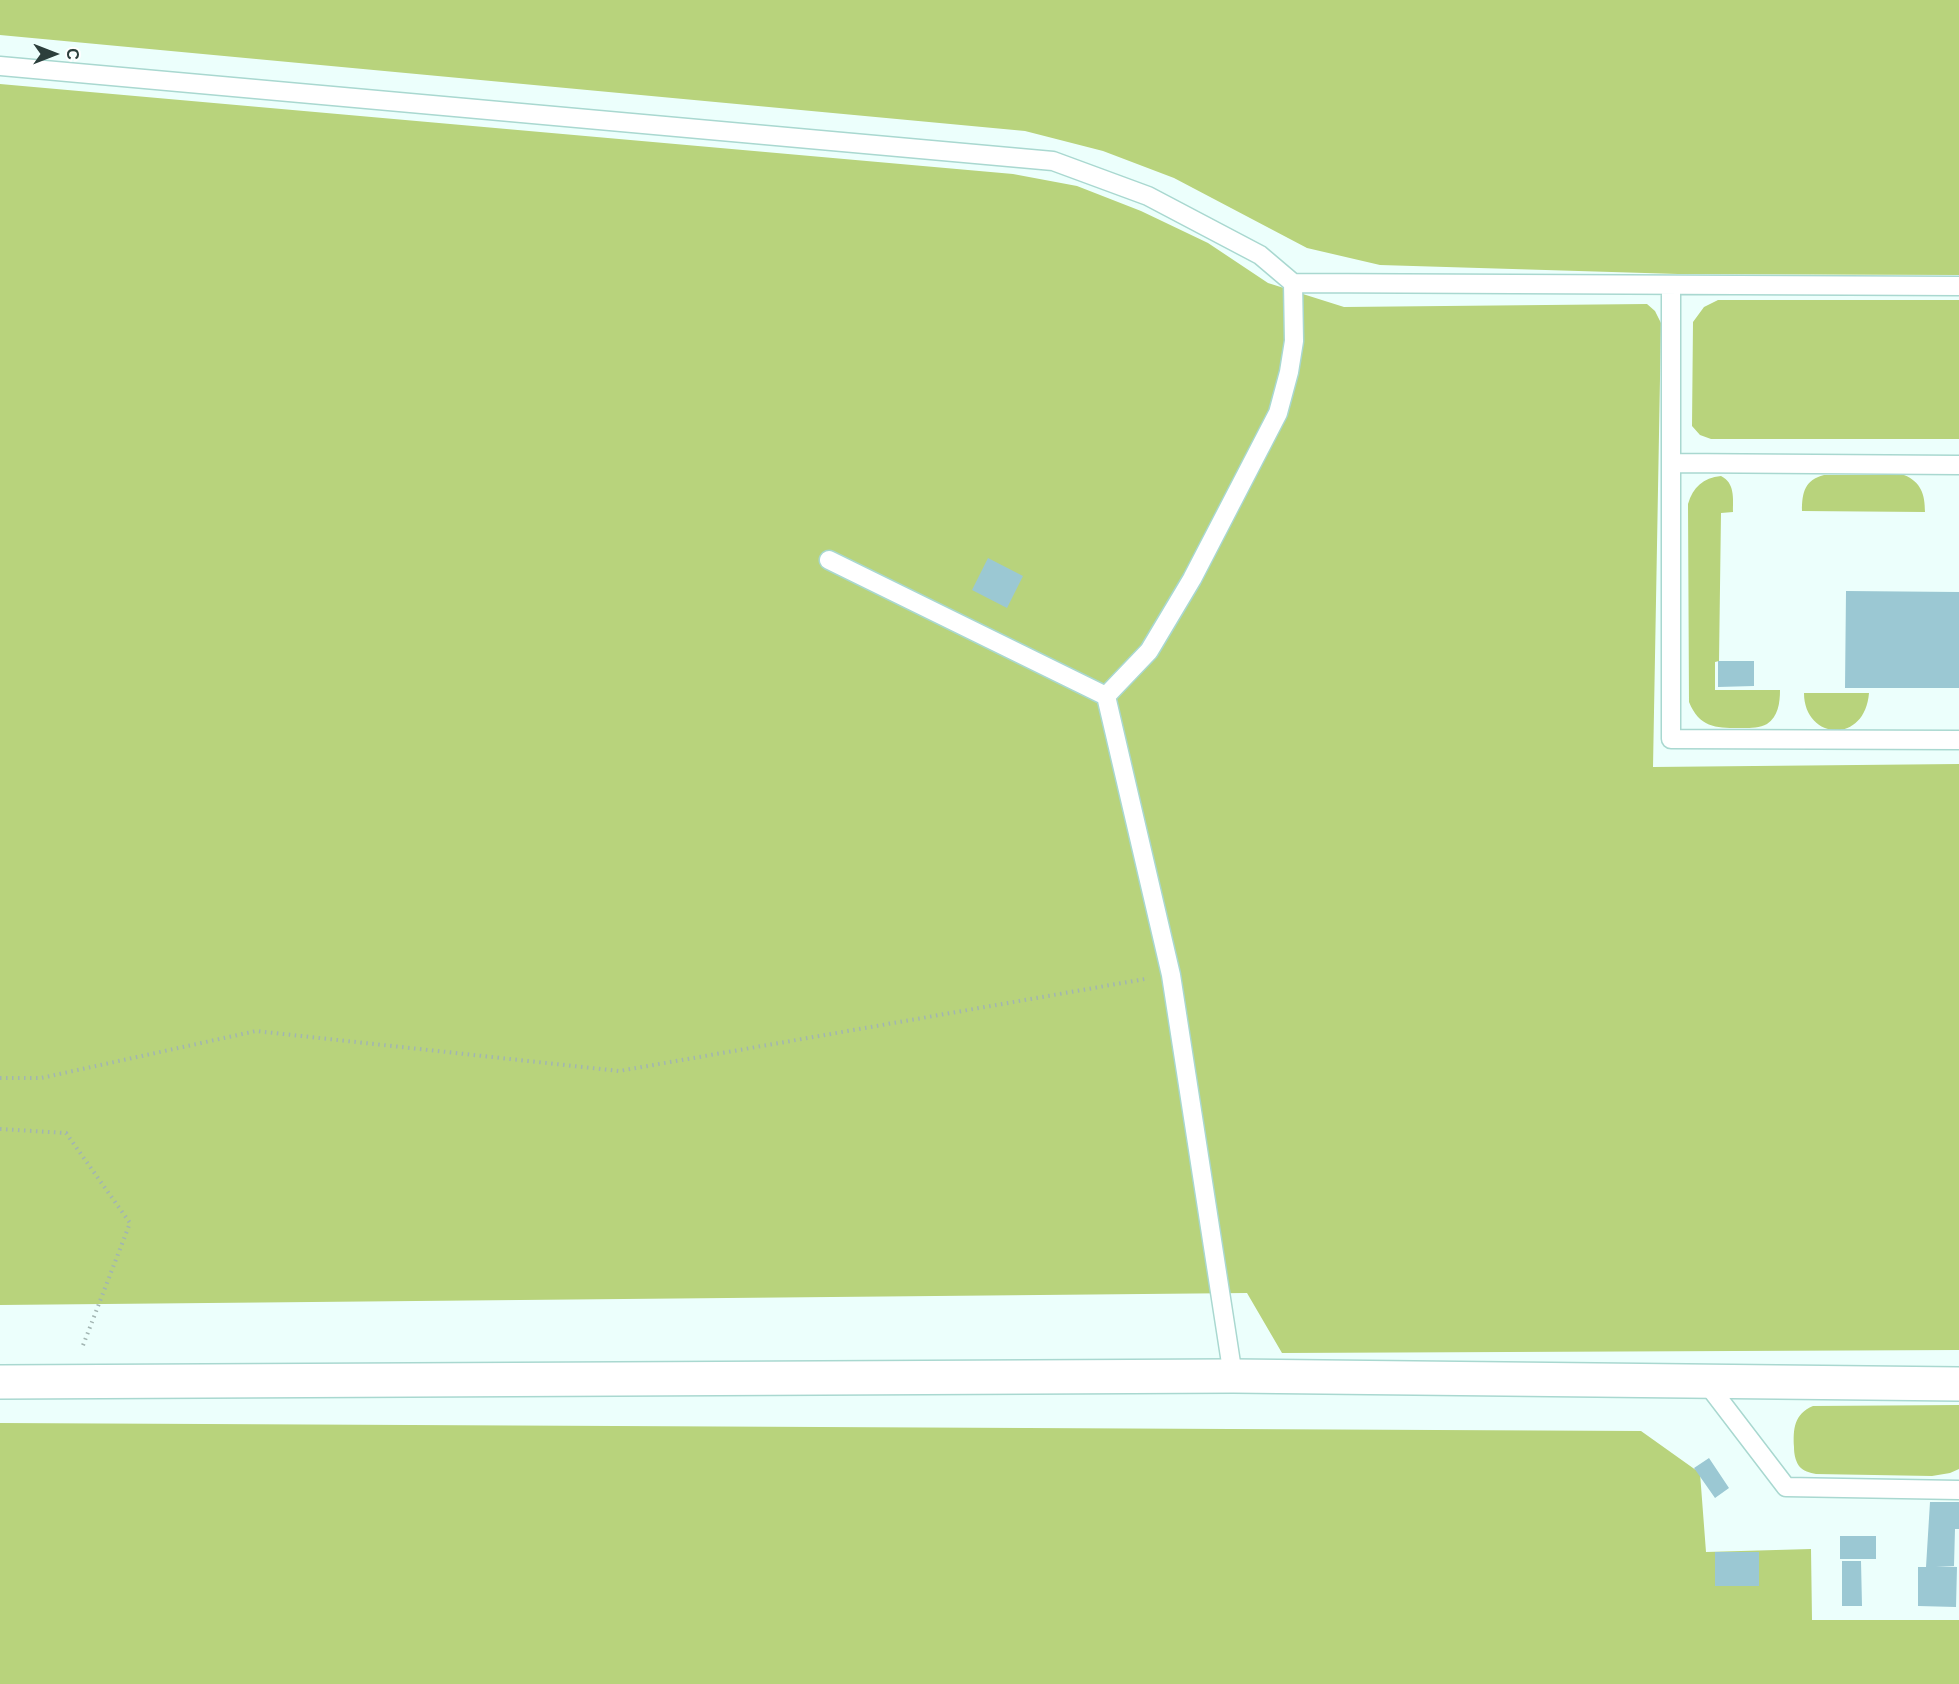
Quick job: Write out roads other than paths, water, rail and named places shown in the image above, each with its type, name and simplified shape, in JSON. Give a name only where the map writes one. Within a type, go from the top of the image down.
[{"type":"street","points":[[0,1382],[1233,1376],[1959,1384]]},
{"type":"lane","points":[[0,66],[1053,161],[1148,196],[1260,255],[1293,283],[1959,286]]},
{"type":"lane","points":[[1106,696],[1149,651],[1192,579],[1278,413],[1289,372],[1294,341],[1293,283]]},
{"type":"lane","points":[[1671,285],[1671,739],[1959,740]]},
{"type":"lane","points":[[1671,463],[1959,465]]},
{"type":"lane","points":[[829,560],[1106,696]]},
{"type":"lane","points":[[1106,696],[1171,975],[1233,1376]]},
{"type":"lane","points":[[1705,1381],[1786,1487],[1959,1490]]}]
